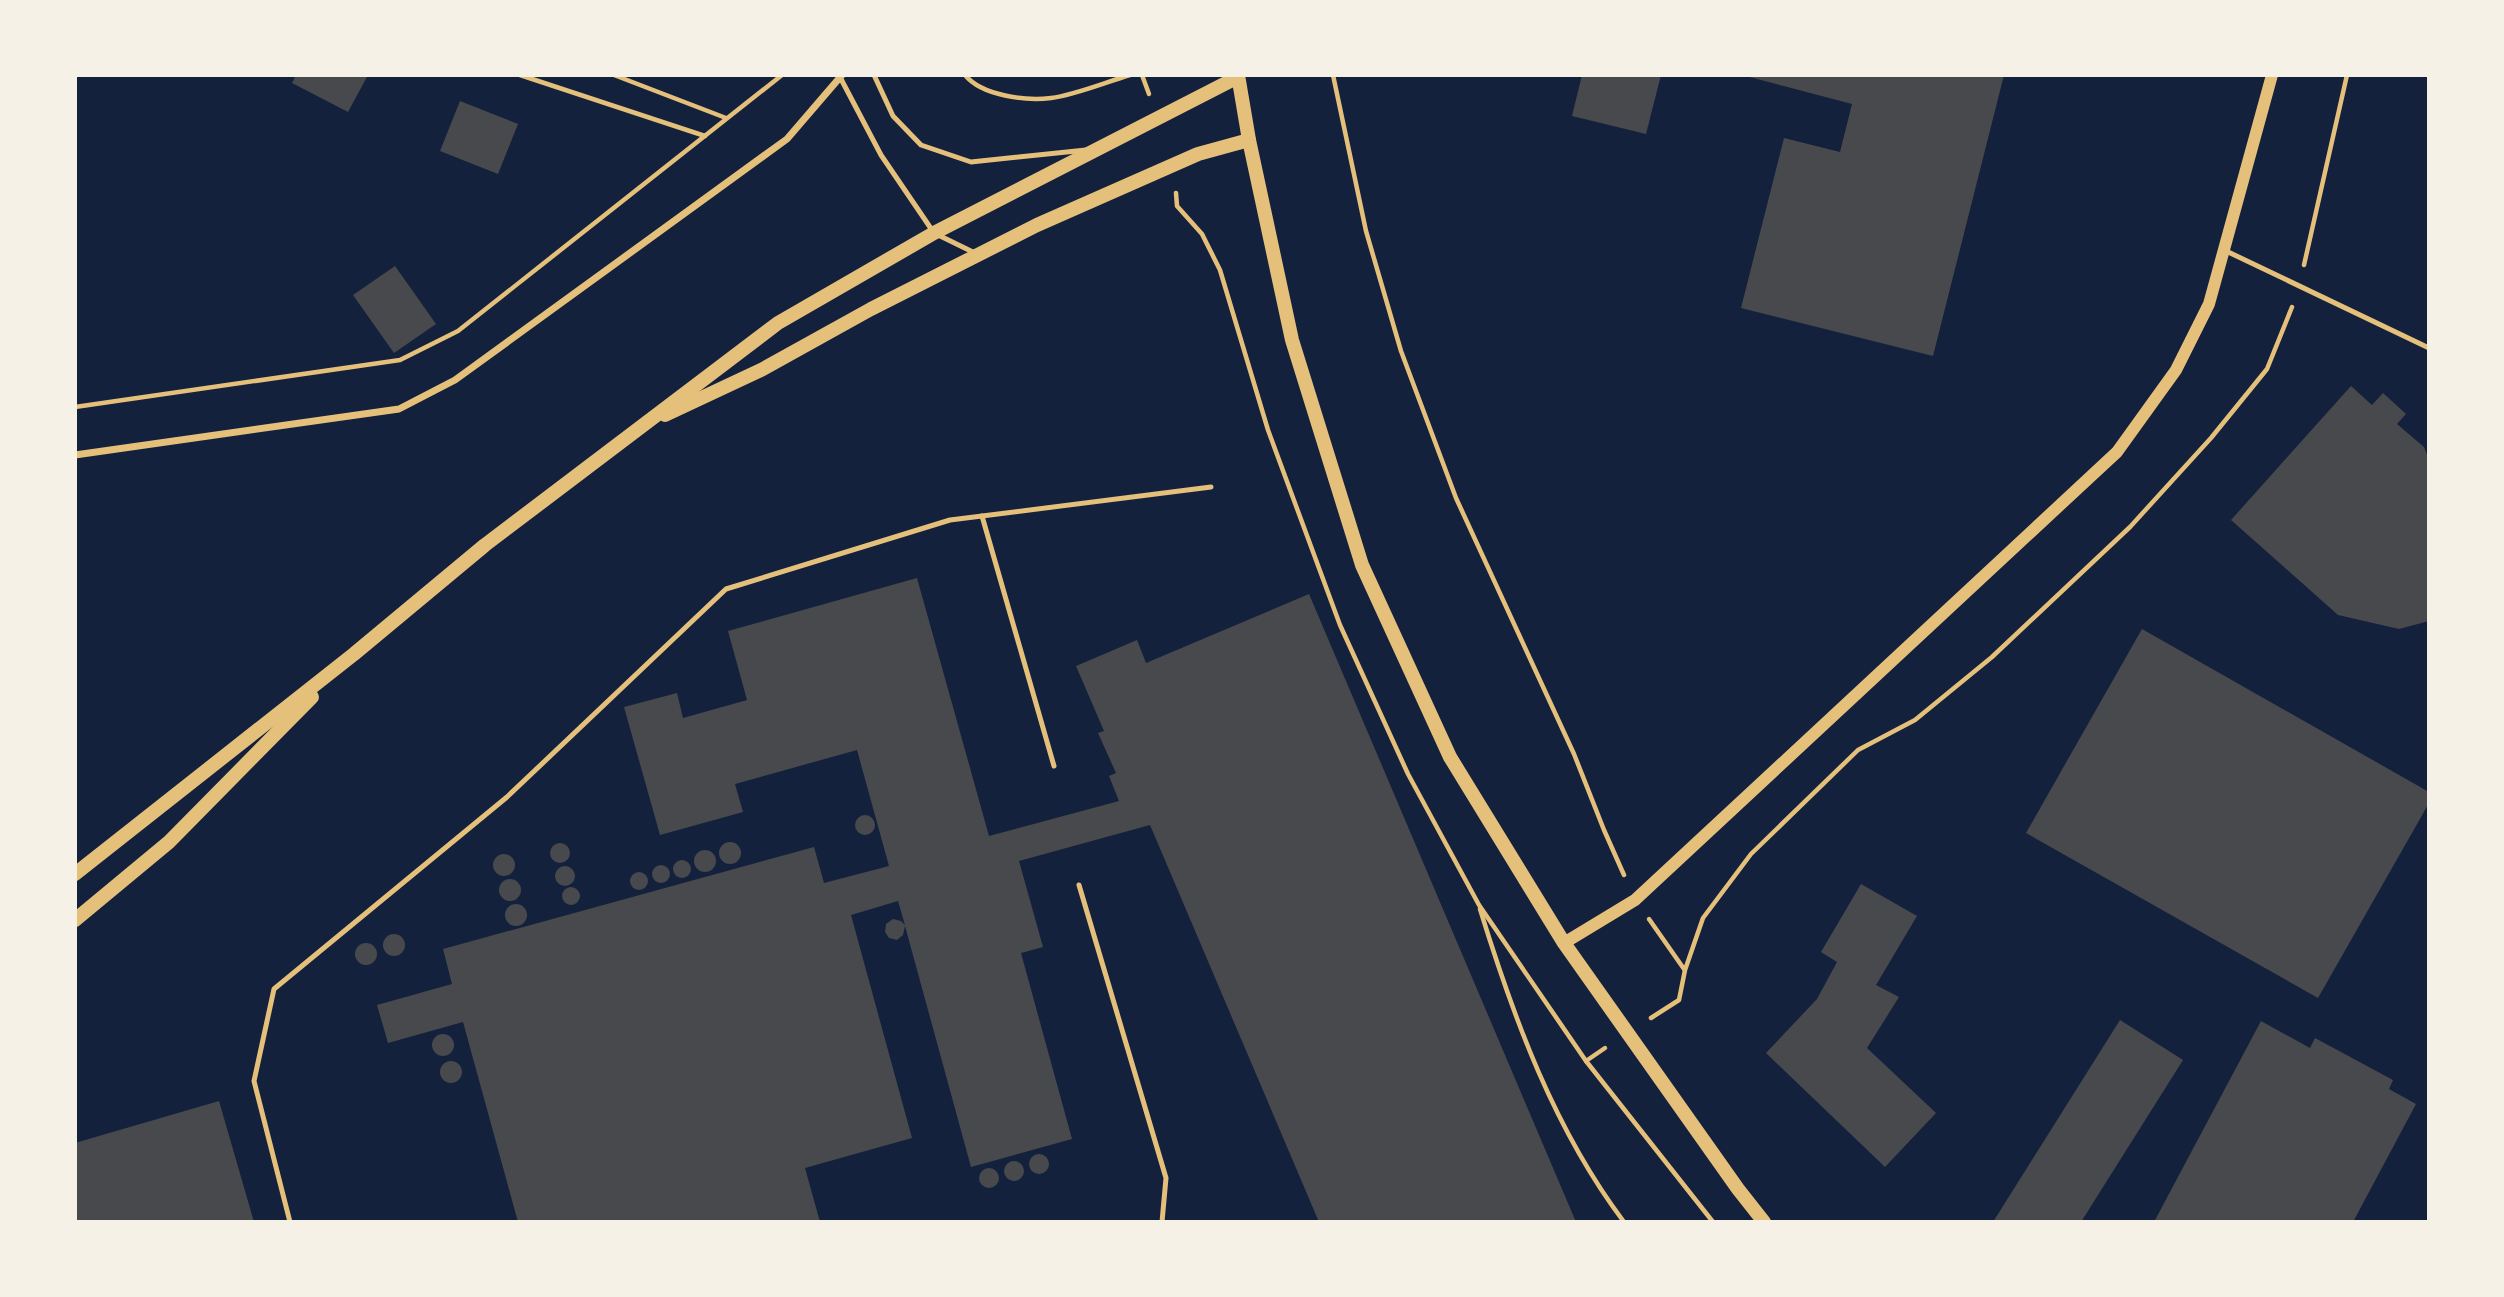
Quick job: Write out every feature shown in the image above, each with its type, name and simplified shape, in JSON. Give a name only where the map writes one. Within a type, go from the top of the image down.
[{"type":"main road","points":[[75,874],[354,653],[485,545],[778,323],[934,233],[1238,76],[1292,340],[1362,565],[1450,757],[1564,943],[1764,1222]]},
{"type":"main road","points":[[639,428],[763,369],[871,309],[1037,225],[1198,154],[1249,139]]},
{"type":"main road","points":[[75,920],[169,842],[354,653]]},
{"type":"street","points":[[1564,943],[1635,900],[2117,452],[2176,370],[2209,304],[2272,75]]},
{"type":"street","points":[[75,455],[399,409],[455,380],[787,139],[842,77]]},
{"type":"lane","points":[[874,75],[893,116],[921,145],[971,162],[1096,148]]},
{"type":"lane","points":[[842,77],[881,155],[934,233],[978,255]]},
{"type":"lane","points":[[2224,250],[2429,348]]},
{"type":"lane","points":[[290,1222],[254,1081],[274,989],[507,797],[726,589],[950,520],[1211,487]]},
{"type":"lane","points":[[982,516],[1054,766]]},
{"type":"lane","points":[[1079,885],[1166,1178],[1162,1222]]},
{"type":"path","points":[[520,75],[706,137]]},
{"type":"path","points":[[614,75],[727,119]]},
{"type":"path","points":[[75,407],[400,360],[458,331],[782,75]]},
{"type":"path","points":[[965,75],[970,81],[1002,96],[1051,98],[1130,75]]},
{"type":"path","points":[[1333,75],[1366,231],[1401,351],[1456,498],[1574,754],[1635,900],[1685,970]]},
{"type":"path","points":[[1586,1061],[1679,1000],[1685,970],[1703,918],[1751,854],[1858,750],[1915,720],[1992,657],[2130,527],[2211,438],[2267,369],[2299,286],[2347,75]]},
{"type":"path","points":[[1177,206],[1202,234],[1220,270],[1268,430],[1340,625],[1408,774],[1479,905],[1586,1061],[1713,1222]]},
{"type":"path","points":[[1479,905],[1500,975],[1528,1051],[1564,1128],[1624,1222]]},
{"type":"building","points":[[296,75],[368,75],[348,112],[292,83]]},
{"type":"building","points":[[1582,75],[1661,75],[1646,134],[1572,116]]},
{"type":"building","points":[[1742,75],[2004,75],[1933,356],[1741,308],[1784,138],[1840,152],[1852,104]]},
{"type":"building","points":[[460,101],[518,124],[498,174],[440,151]]},
{"type":"building","points":[[395,266],[436,324],[394,353],[353,295]]},
{"type":"building","points":[[2351,386],[2372,405],[2383,393],[2406,414],[2397,424],[2424,447],[2429,460],[2429,621],[2399,629],[2338,615],[2231,520]]},
{"type":"building","points":[[917,578],[989,836],[1119,801],[1109,776],[1116,773],[1098,733],[1104,731],[1076,666],[1137,640],[1146,663],[1309,594],[1576,1222],[1319,1222],[1150,825],[1019,861],[1043,947],[1021,953],[1072,1139],[971,1167],[905,926],[903,935],[897,940],[889,938],[885,932],[886,924],[893,919],[905,925],[898,901],[851,915],[912,1138],[805,1168],[820,1222],[518,1222],[463,1022],[388,1043],[377,1005],[452,984],[443,949],[814,847],[824,883],[889,866],[857,750],[735,784],[743,812],[660,835],[624,707],[677,693],[683,718],[747,700],[728,631]]},
{"type":"building","points":[[2142,629],[2429,792],[2429,803],[2318,998],[2026,833]]},
{"type":"building","points":[[865,815],[872,818],[875,825],[872,832],[865,835],[858,832],[855,825],[858,818]]},
{"type":"building","points":[[730,842],[738,845],[741,853],[738,861],[730,864],[722,861],[719,853],[722,845]]},
{"type":"building","points":[[560,843],[567,846],[570,853],[567,860],[560,863],[553,860],[550,853],[553,846]]},
{"type":"building","points":[[705,850],[713,853],[716,861],[713,869],[705,872],[697,869],[694,861],[697,853]]},
{"type":"building","points":[[504,854],[512,857],[515,865],[512,873],[504,876],[496,873],[493,865],[496,857]]},
{"type":"building","points":[[682,860],[688,863],[691,869],[688,875],[682,878],[676,875],[673,869],[676,863]]},
{"type":"building","points":[[661,865],[667,868],[670,874],[667,880],[661,883],[655,880],[652,874],[655,868]]},
{"type":"building","points":[[565,866],[572,869],[575,876],[572,883],[565,886],[558,883],[555,876],[558,869]]},
{"type":"building","points":[[639,872],[645,875],[648,881],[645,887],[639,890],[633,887],[630,881],[633,875]]},
{"type":"building","points":[[510,879],[518,882],[521,890],[518,898],[510,901],[502,898],[499,890],[502,882]]},
{"type":"building","points":[[1861,884],[1917,916],[1876,985],[1899,997],[1867,1048],[1936,1113],[1885,1167],[1766,1053],[1817,999],[1837,962],[1821,952]]},
{"type":"building","points":[[571,887],[577,890],[580,896],[577,902],[571,905],[565,902],[562,896],[565,890]]},
{"type":"building","points":[[516,904],[524,907],[527,915],[524,923],[516,926],[508,923],[505,915],[508,907]]},
{"type":"building","points":[[394,934],[402,937],[405,945],[402,953],[394,956],[386,953],[383,945],[386,937]]},
{"type":"building","points":[[366,943],[374,946],[377,954],[374,962],[366,965],[358,962],[355,954],[358,946]]},
{"type":"building","points":[[2120,1020],[2183,1060],[2081,1222],[1993,1222]]},
{"type":"building","points":[[2261,1021],[2310,1048],[2315,1038],[2393,1080],[2389,1089],[2416,1104],[2353,1222],[2154,1222]]},
{"type":"building","points":[[443,1034],[451,1037],[454,1045],[451,1053],[443,1056],[435,1053],[432,1045],[435,1037]]},
{"type":"building","points":[[451,1061],[459,1064],[462,1072],[459,1080],[451,1083],[443,1080],[440,1072],[443,1064]]},
{"type":"building","points":[[219,1101],[254,1222],[75,1222],[75,1143]]},
{"type":"building","points":[[1039,1154],[1046,1157],[1049,1164],[1046,1171],[1039,1174],[1032,1171],[1029,1164],[1032,1157]]},
{"type":"building","points":[[1014,1161],[1021,1164],[1024,1171],[1021,1178],[1014,1181],[1007,1178],[1004,1171],[1007,1164]]},
{"type":"building","points":[[989,1168],[996,1171],[999,1178],[996,1185],[989,1188],[982,1185],[979,1178],[982,1171]]}]
